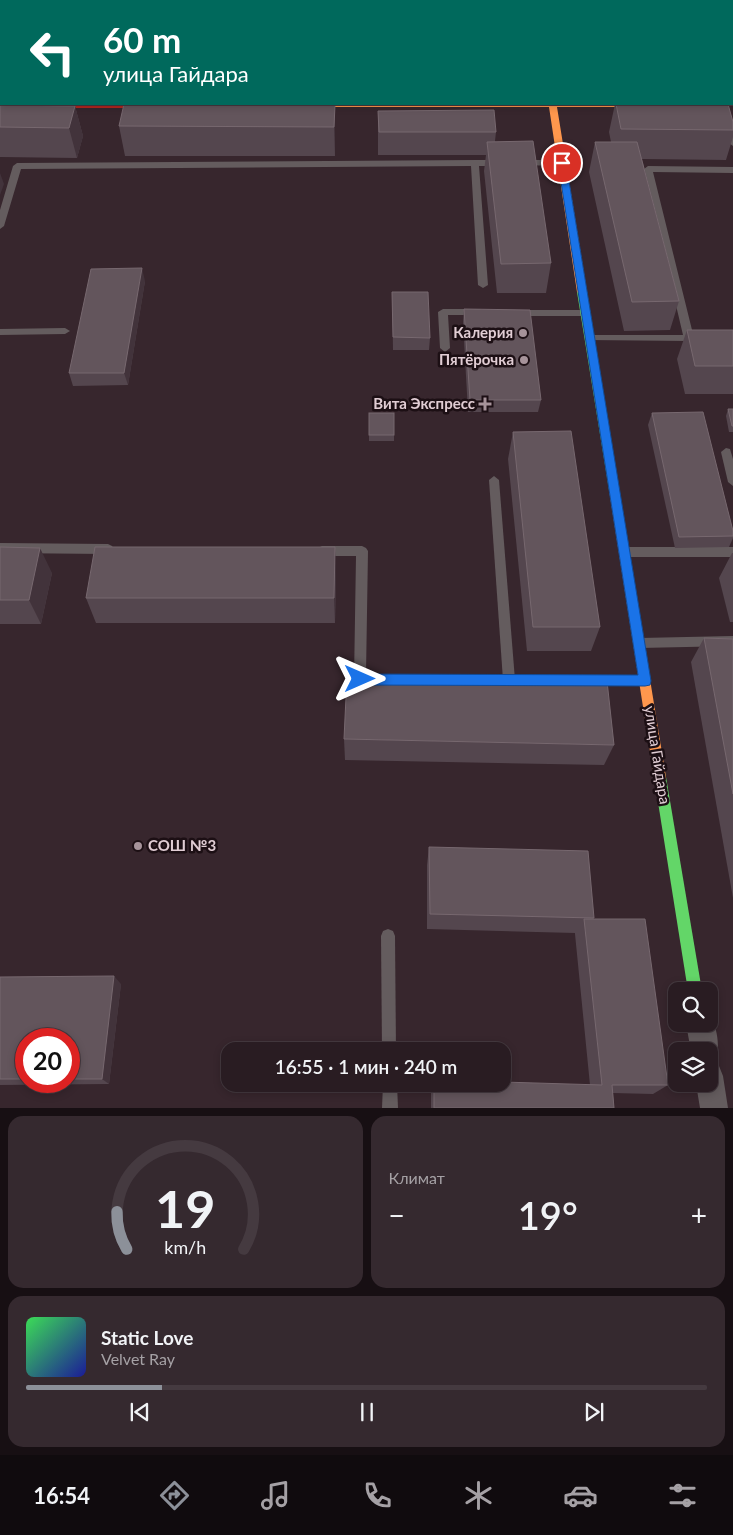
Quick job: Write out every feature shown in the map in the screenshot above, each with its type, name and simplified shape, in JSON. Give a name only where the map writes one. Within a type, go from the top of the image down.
[{"type":"street","name":"улица Гайдара","points":[[552,105],[694,982]]},
{"type":"street","points":[[0,106],[170,106]]},
{"type":"street","points":[[712,1092],[714,1108]]},
{"type":"lane","points":[[723,105],[733,143]]},
{"type":"lane","points":[[475,163],[483,285]]},
{"type":"lane","points":[[0,226],[17,166],[562,163]]},
{"type":"lane","points":[[590,338],[694,338],[648,169],[733,170]]},
{"type":"lane","points":[[445,348],[443,312],[586,313]]},
{"type":"lane","points":[[0,332],[65,332]]},
{"type":"lane","points":[[726,452],[733,482]]},
{"type":"lane","points":[[494,480],[509,680]]},
{"type":"lane","points":[[0,548],[118,549]]},
{"type":"lane","points":[[313,550],[362,551],[360,679],[380,679]]},
{"type":"lane","points":[[625,552],[733,552]]},
{"type":"lane","points":[[639,643],[733,641]]},
{"type":"lane","points":[[565,680],[645,681]]},
{"type":"lane","points":[[388,936],[389,1042]]},
{"type":"lane","points":[[390,1092],[390,1108]]},
{"type":"building","points":[[0,105],[75,106],[69,128],[0,127]]},
{"type":"building","points":[[124,105],[335,105],[334,127],[119,126]]},
{"type":"building","points":[[616,105],[728,105],[733,122],[733,130],[621,129]]},
{"type":"building","points":[[494,110],[496,132],[379,132],[378,111]]},
{"type":"building","points":[[533,141],[551,263],[501,264],[487,142]]},
{"type":"building","points":[[595,142],[637,142],[679,301],[632,302]]},
{"type":"building","points":[[142,268],[124,373],[69,373],[91,269]]},
{"type":"building","points":[[392,292],[428,292],[430,338],[393,337]]},
{"type":"building","points":[[464,309],[530,310],[541,400],[470,400]]},
{"type":"building","points":[[687,330],[733,330],[733,366],[695,366]]},
{"type":"building","points":[[728,409],[733,409],[733,426],[732,426]]},
{"type":"building","points":[[703,412],[733,536],[679,537],[652,413]]},
{"type":"building","points":[[369,413],[394,413],[394,435],[369,435]]},
{"type":"building","points":[[571,431],[600,627],[533,627],[513,432]]},
{"type":"building","points":[[0,547],[40,548],[29,600],[0,600]]},
{"type":"building","points":[[95,547],[335,547],[334,598],[86,598]]},
{"type":"building","points":[[704,638],[733,639],[733,794]]},
{"type":"building","points":[[347,676],[607,681],[614,745],[344,739]]},
{"type":"building","points":[[429,847],[588,851],[594,918],[430,914]]},
{"type":"building","points":[[584,919],[645,919],[668,1085],[612,1085],[614,1108],[434,1108],[434,1092],[511,1092],[511,1082],[602,1085]]},
{"type":"building","points":[[114,976],[102,1079],[80,1079],[80,1028],[15,1028],[15,1079],[0,1079],[0,977]]},
{"type":"traffic: fast","points":[[582,292],[614,490]]},
{"type":"traffic: fast","points":[[660,777],[694,982]]},
{"type":"traffic: slow","points":[[297,105],[652,105]]},
{"type":"traffic: slow","points":[[552,105],[582,292]]},
{"type":"traffic: slow","points":[[614,490],[660,777]]},
{"type":"traffic: jam","points":[[0,106],[162,106]]},
{"type":"place","name":"Калерия","points":[[523,333]]},
{"type":"place","name":"Пятёрочка","points":[[524,360]]},
{"type":"place","name":"Вита Экспресс","points":[[485,404]]},
{"type":"place","name":"СОШ №3","points":[[138,846]]},
{"type":"route","points":[[360,679],[645,681],[562,163]]}]
